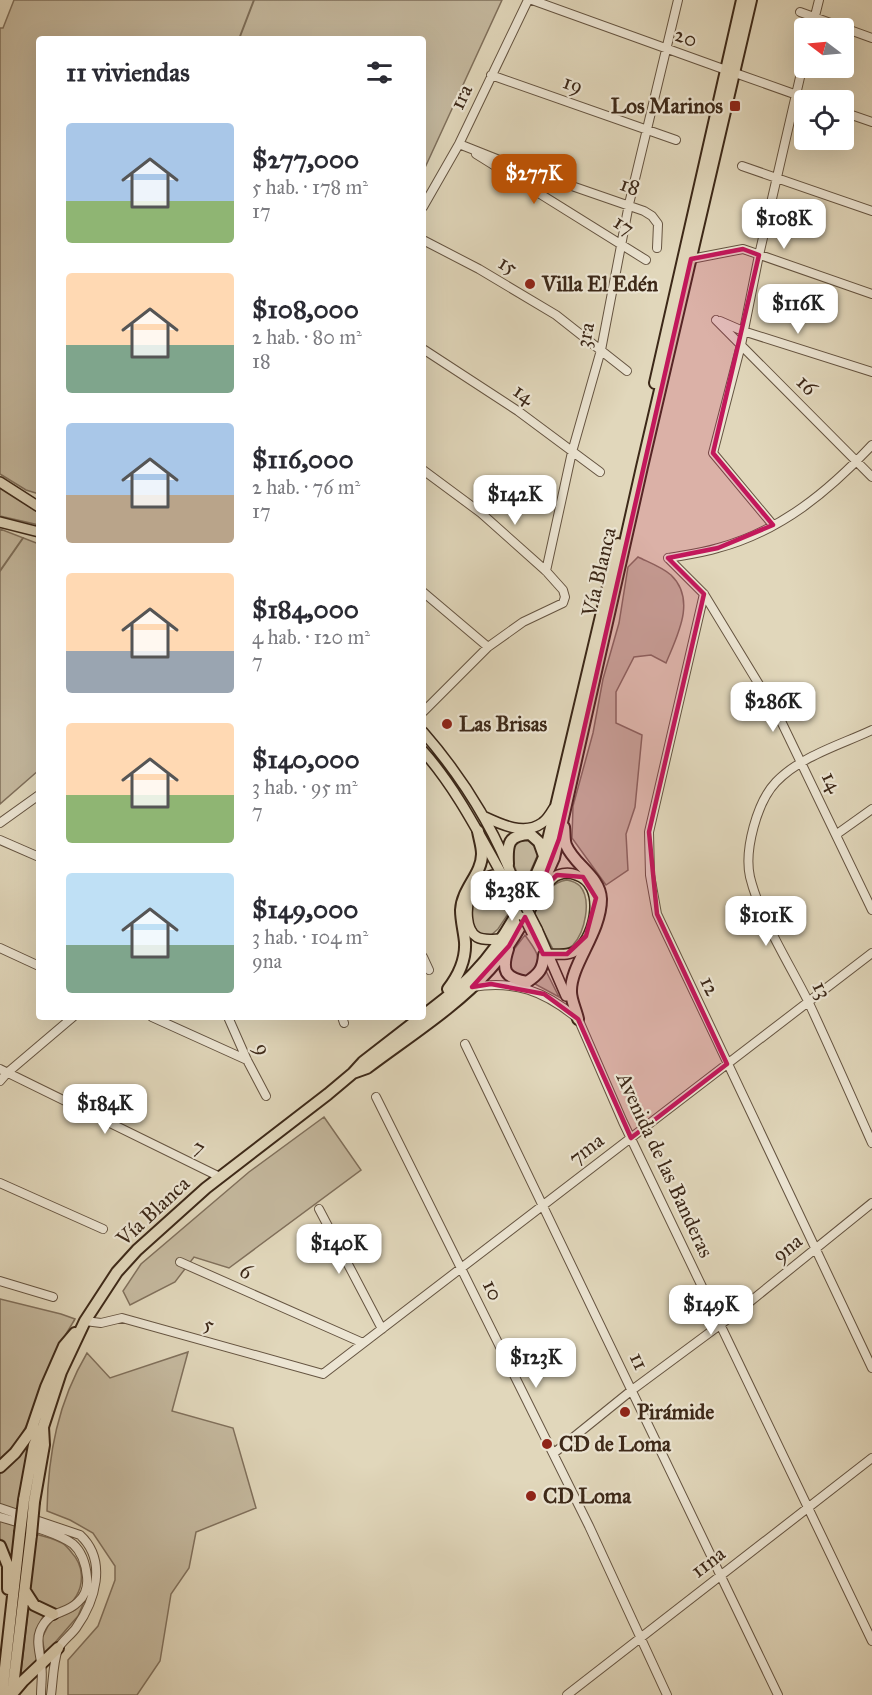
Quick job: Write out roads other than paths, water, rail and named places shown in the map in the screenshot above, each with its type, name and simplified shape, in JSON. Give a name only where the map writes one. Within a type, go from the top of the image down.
[{"type":"highway","name":"Vía Blanca","points":[[353,1073],[367,1068],[472,987],[539,892],[554,858],[691,259],[730,72],[742,0]]},
{"type":"highway","name":"Vía Blanca","points":[[426,1013],[473,974],[505,942],[544,857],[730,72],[752,0]]},
{"type":"highway","points":[[563,820],[566,845],[576,861],[595,882],[601,897],[598,922],[576,970],[571,991],[578,1019]]},
{"type":"highway","points":[[436,1005],[455,980],[463,962],[465,944],[461,909],[465,892],[476,874],[482,855],[478,831]]},
{"type":"highway","points":[[508,864],[508,848],[512,839],[520,834],[530,834],[539,842],[544,857]]},
{"type":"highway","points":[[505,942],[504,969],[513,980],[527,982],[538,975],[547,955]]},
{"type":"highway","name":"Vía Blanca","points":[[12,1695],[24,1590],[29,1501],[44,1445],[43,1427],[57,1382],[85,1321],[117,1272],[137,1250],[220,1177],[417,1020]]},
{"type":"highway","points":[[0,1467],[15,1453],[31,1431],[46,1387],[64,1346],[85,1321]]},
{"type":"highway","name":"Vía Blanca","points":[[2,1695],[9,1634],[26,1534]]},
{"type":"highway","points":[[0,1546],[8,1566],[9,1634]]},
{"type":"highway","points":[[24,1590],[34,1605],[53,1614]]},
{"type":"highway","points":[[12,1695],[58,1648]]},
{"type":"main road","points":[[0,482],[36,505]]},
{"type":"main road","points":[[0,522],[36,531]]},
{"type":"main road","name":"Avenida de las Banderas","points":[[426,736],[446,759],[483,816],[508,864],[517,895],[566,996]]},
{"type":"main road","name":"Avenida de las Banderas","points":[[426,755],[439,770],[478,831],[503,878],[517,895]]},
{"type":"main road","points":[[483,816],[503,826],[519,829],[532,827],[544,822],[557,804]]},
{"type":"main road","points":[[539,892],[557,875],[570,873],[583,877],[591,885],[596,898],[586,936],[577,950],[567,954],[547,955]]},
{"type":"main road","points":[[503,878],[493,875],[480,879],[470,895],[467,913],[470,928],[477,937],[505,942]]},
{"type":"street","name":"20","points":[[530,0],[794,95]]},
{"type":"street","name":"1ra","points":[[426,202],[459,144],[491,75],[530,0]]},
{"type":"street","name":"3ra","points":[[546,571],[572,452],[601,350],[629,204],[678,0]]},
{"type":"street","points":[[800,12],[815,18],[819,0]]},
{"type":"street","points":[[854,32],[872,38]]},
{"type":"street","name":"19","points":[[491,75],[676,140]]},
{"type":"street","points":[[794,100],[741,345],[713,453],[773,525],[801,510],[826,491],[872,445]]},
{"type":"street","points":[[854,116],[872,122]]},
{"type":"street","name":"18","points":[[459,144],[517,167],[629,204],[652,216],[658,224],[657,248]]},
{"type":"street","name":"17","points":[[459,144],[646,260]]},
{"type":"street","points":[[742,166],[872,211]]},
{"type":"street","name":"15","points":[[426,242],[479,269],[556,315],[627,371]]},
{"type":"street","points":[[691,259],[743,249],[872,294]]},
{"type":"street","name":"16","points":[[743,331],[716,320],[872,477]]},
{"type":"street","points":[[743,331],[872,372]]},
{"type":"street","name":"14","points":[[426,351],[518,411],[600,472]]},
{"type":"street","points":[[426,472],[481,513],[546,571],[563,590],[565,597],[562,603],[523,622],[488,647],[426,709]]},
{"type":"street","name":"14","points":[[773,525],[718,548],[668,558],[704,594],[780,719],[872,910]]},
{"type":"street","name":"12","points":[[704,594],[649,832],[650,875],[657,914],[872,1368]]},
{"type":"street","points":[[426,595],[488,647]]},
{"type":"street","name":"13","points":[[872,730],[802,762],[775,783],[758,811],[750,845],[750,875],[766,916],[872,1143]]},
{"type":"street","points":[[0,823],[36,797]]},
{"type":"street","points":[[837,834],[872,809]]},
{"type":"street","points":[[0,840],[36,856]]},
{"type":"street","points":[[0,948],[36,965]]},
{"type":"street","name":"7ma","points":[[323,1374],[872,953]]},
{"type":"street","points":[[426,964],[429,970]]},
{"type":"street","points":[[472,987],[491,984],[529,989],[558,1002],[578,1019]]},
{"type":"street","name":"Avenida de las Banderas","points":[[566,996],[631,1138],[872,1641]]},
{"type":"street","points":[[0,1081],[4,1071],[69,1020]]},
{"type":"street","points":[[159,1020],[247,1060]]},
{"type":"street","name":"9","points":[[230,1020],[266,1096]]},
{"type":"street","name":"11","points":[[465,1044],[778,1695]]},
{"type":"street","name":"7","points":[[4,1071],[220,1177]]},
{"type":"street","name":"10","points":[[376,1097],[590,1526],[667,1695]]},
{"type":"street","points":[[0,1183],[103,1229]]},
{"type":"street","name":"9na","points":[[554,1454],[632,1390],[720,1325],[872,1203]]},
{"type":"street","points":[[319,1209],[382,1329]]},
{"type":"street","name":"6","points":[[180,1262],[363,1343]]},
{"type":"street","points":[[0,1281],[53,1297]]},
{"type":"street","name":"5","points":[[85,1321],[101,1323],[122,1318],[323,1374]]},
{"type":"street","name":"11na","points":[[567,1695],[872,1458]]},
{"type":"street","points":[[0,1508],[74,1533],[85,1540],[92,1552],[97,1570],[91,1599],[76,1627],[58,1648],[51,1695]]},
{"type":"street","points":[[0,1516],[69,1542],[74,1545],[84,1560],[87,1580],[83,1597],[70,1609],[53,1614],[40,1630],[38,1637],[42,1664],[41,1695]]},
{"type":"waterway","points":[[240,36],[254,0]]},
{"type":"waterway","points":[[0,571],[23,538]]},
{"type":"place","name":"Los Marinos","points":[[735,106]]},
{"type":"place","name":"Villa El Edén","points":[[530,284]]},
{"type":"place","name":"Las Brisas","points":[[447,724]]},
{"type":"place","name":"Pirámide","points":[[625,1412]]},
{"type":"place","name":"CD de Loma","points":[[547,1444]]},
{"type":"place","name":"CD Loma","points":[[531,1496]]}]
